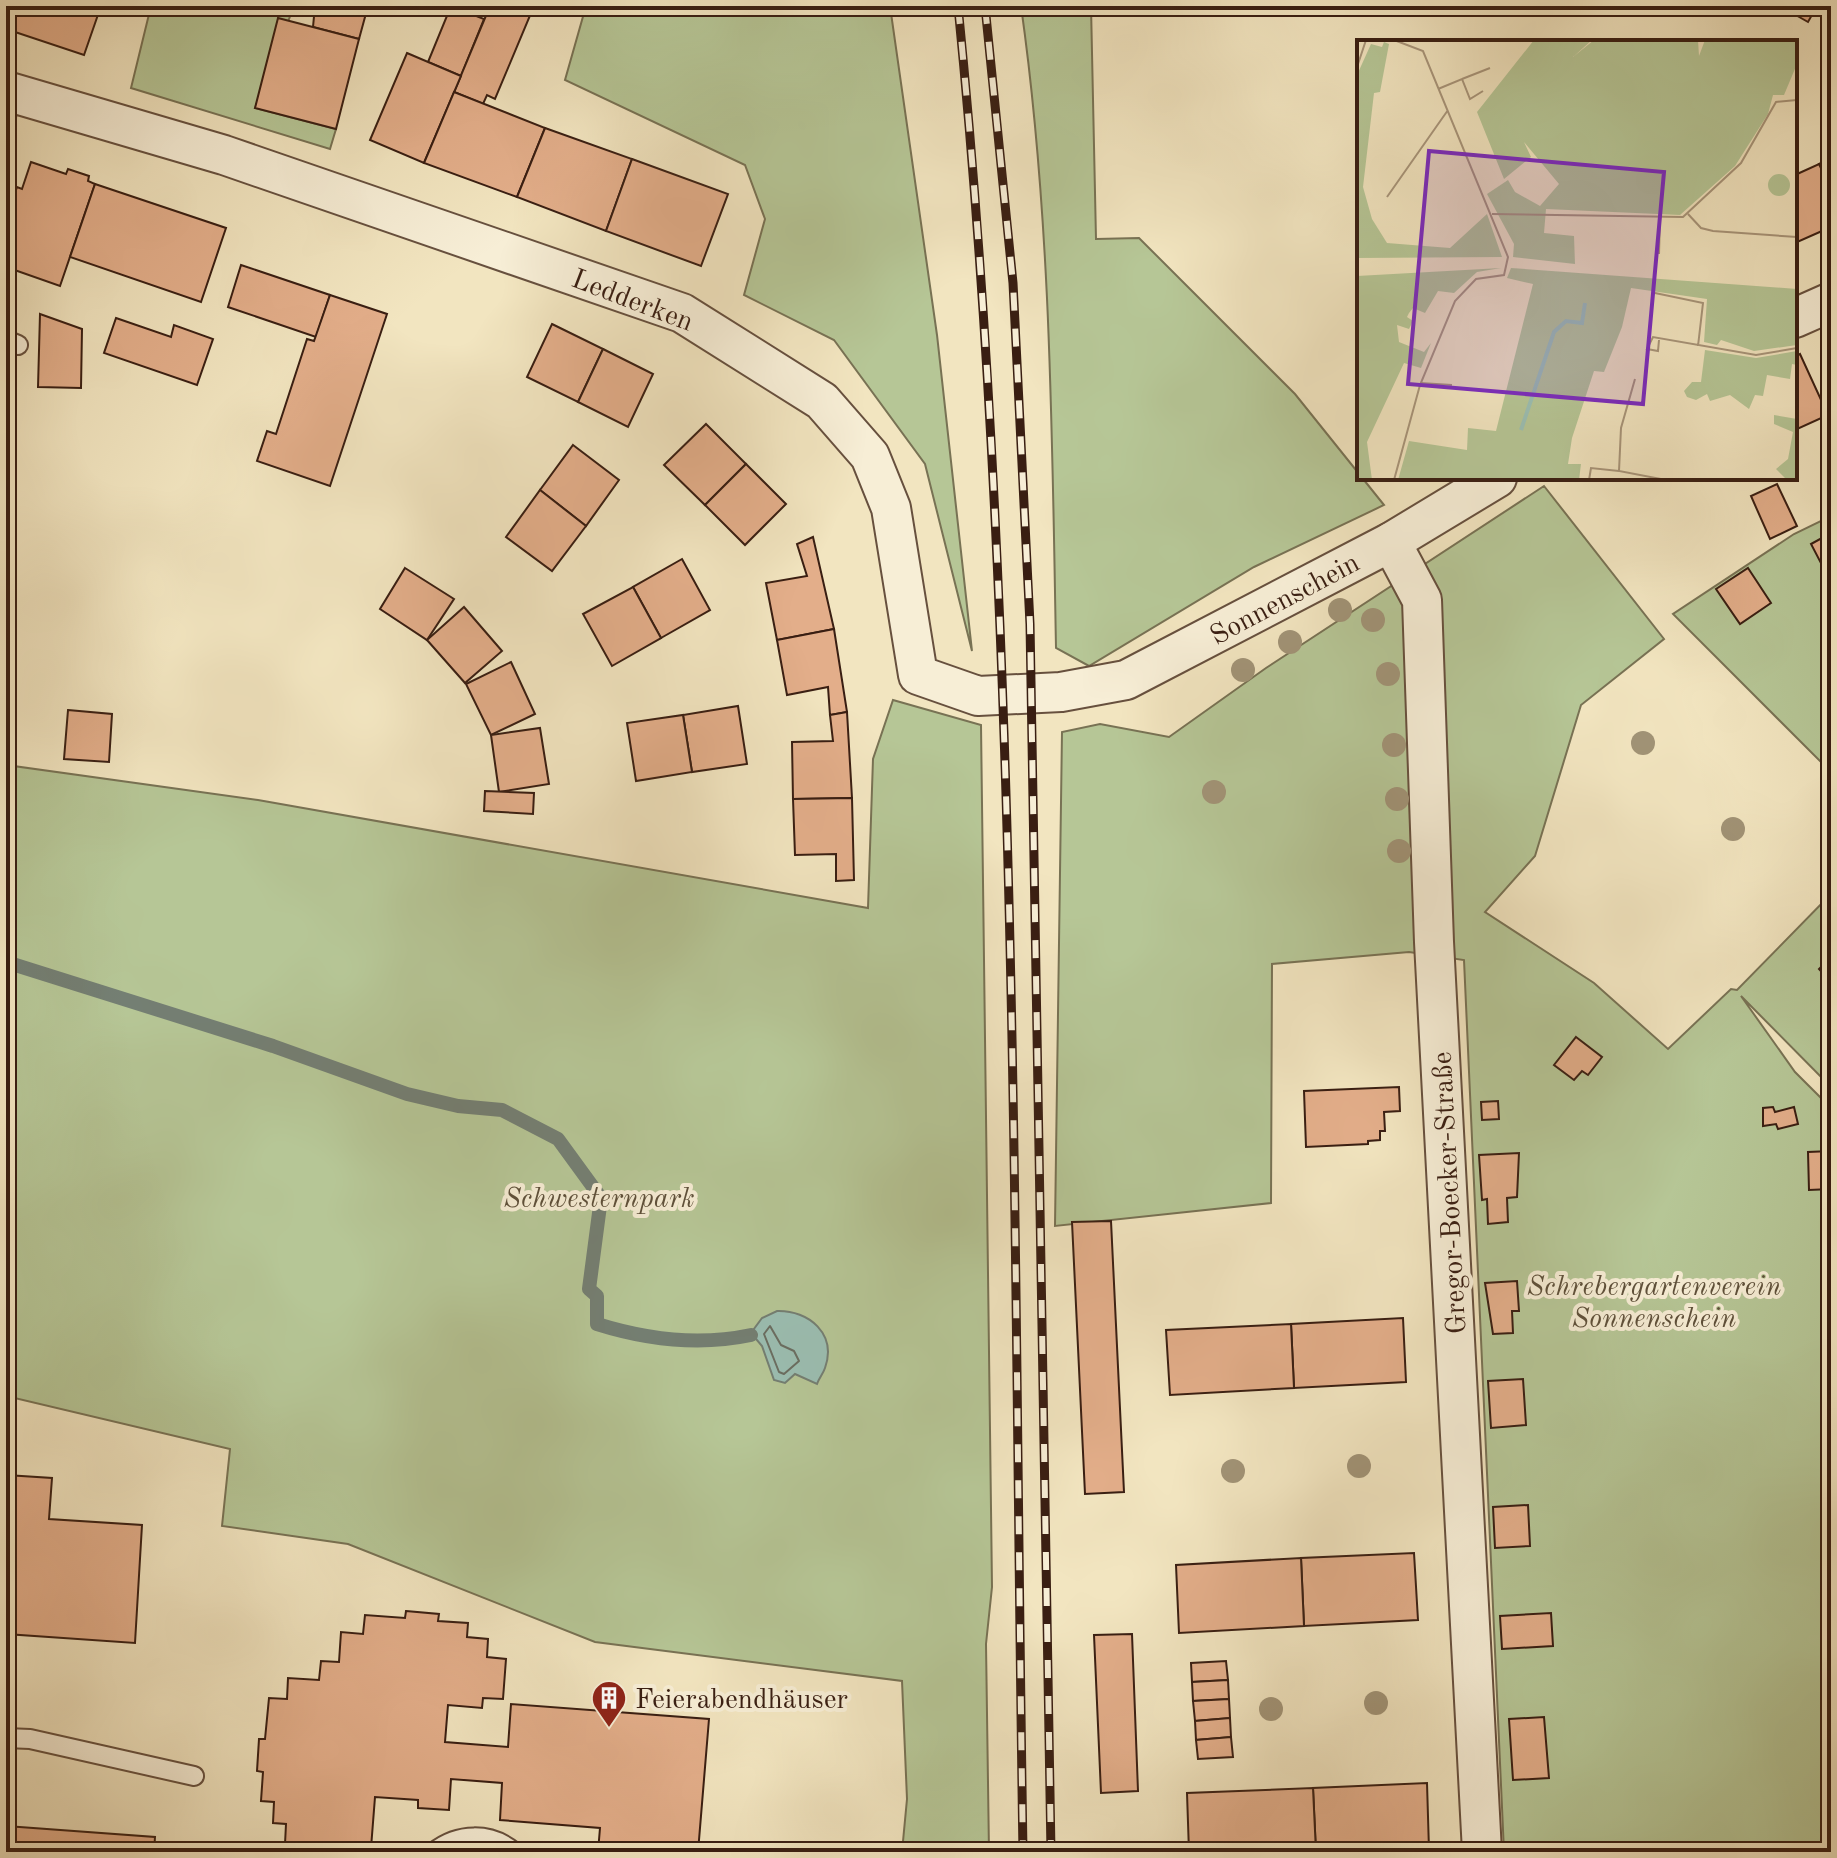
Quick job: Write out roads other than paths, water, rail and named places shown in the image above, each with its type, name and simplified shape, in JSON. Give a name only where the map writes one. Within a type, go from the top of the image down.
[{"type":"street","name":"Ledderken","points":[[7,100],[224,155],[682,313],[822,401],[870,456],[891,508],[918,675],[978,696],[1061,692]]},
{"type":"street","points":[[1797,317],[1831,302]]},
{"type":"street","name":"Sonnenschein","points":[[1061,692],[1126,680],[1391,542],[1494,480]]},
{"type":"street","name":"Gregor-Boecker-Straße","points":[[1391,542],[1422,600],[1434,942],[1482,1852]]},
{"type":"lane","points":[[6,1738],[30,1739],[194,1776]]},
{"type":"lane","points":[[434,1852],[444,1844],[473,1837],[503,1844],[514,1852]]},
{"type":"water","points":[[777,1311],[800,1315],[818,1326],[824,1335],[828,1356],[817,1384],[795,1374],[785,1383],[774,1380],[762,1346],[751,1333],[762,1318]]},
{"type":"waterway","points":[[6,962],[273,1046],[407,1094],[458,1106],[502,1110],[558,1139],[601,1198],[589,1289],[597,1296],[597,1324],[674,1340],[712,1340],[751,1335]]},
{"type":"railway","points":[[958,6],[978,236],[1003,697],[1010,928],[1023,1852]]},
{"type":"railway","points":[[985,6],[1013,283],[1030,624],[1051,1852]]},
{"type":"place","name":"Feierabendhäuser","points":[[609,1729]]},
{"type":"park label","name":"Schwesternpark","points":[[599,1197]]},
{"type":"park label","name":"Schrebergartenverein Sonnenschein","points":[[1654,1301]]}]
